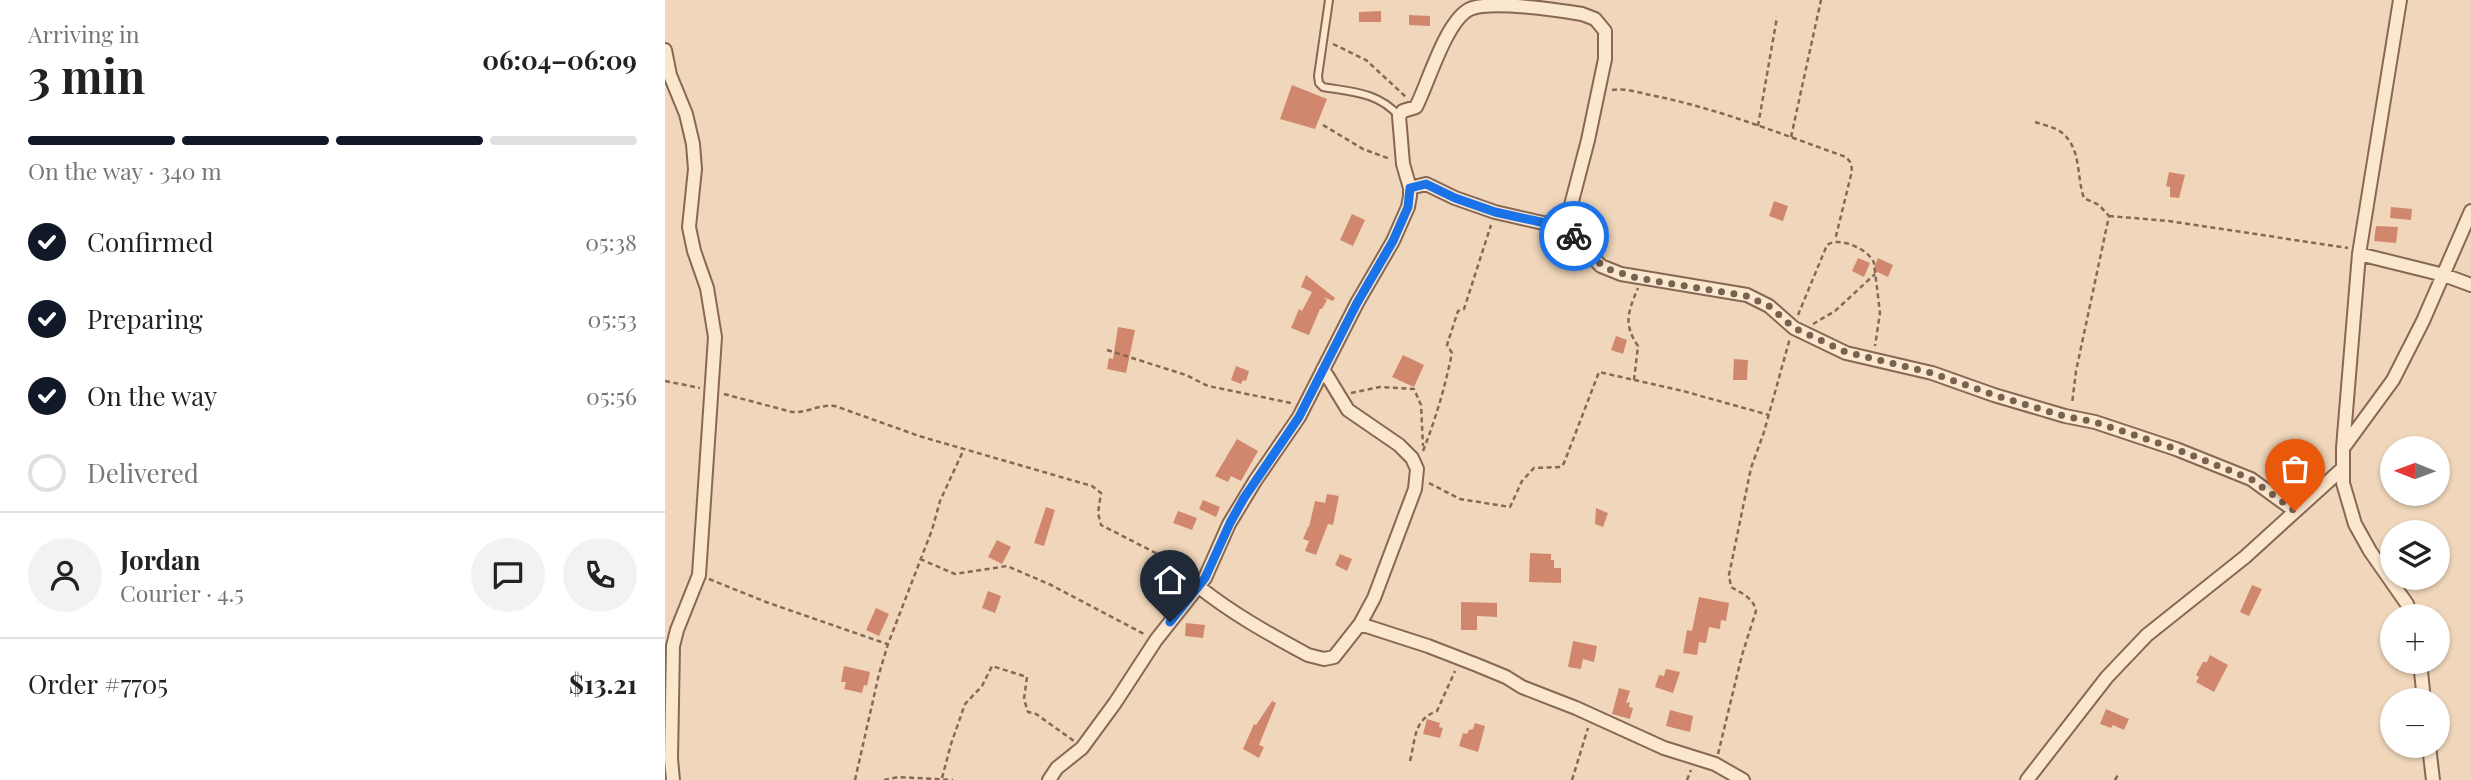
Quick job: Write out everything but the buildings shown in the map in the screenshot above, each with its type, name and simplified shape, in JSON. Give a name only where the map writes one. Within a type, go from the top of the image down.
[{"type":"street","points":[[2400,0],[2359,252],[2343,448],[2343,483],[2355,524],[2370,551],[2407,604]]},
{"type":"street","points":[[1049,780],[1057,768],[1082,748],[1156,640],[1202,582],[1239,506],[1305,406],[1322,369],[1393,241],[1408,207],[1410,188],[1403,164],[1399,116],[1403,111],[1416,107],[1454,24],[1469,9],[1488,5],[1582,14],[1595,19],[1605,32],[1605,59],[1565,228]]},
{"type":"street","points":[[665,50],[670,75],[686,114],[695,156],[689,227],[707,288],[715,356],[699,575],[673,646],[673,780]]},
{"type":"street","points":[[1410,188],[1426,184],[1495,212],[1565,228],[1601,265],[1621,274],[1747,296],[1769,306],[1797,329],[1833,347],[1932,373],[1994,395],[2120,430],[2251,479],[2295,511]]},
{"type":"street","points":[[2343,448],[2393,380],[2444,275],[2471,211]]},
{"type":"street","points":[[2359,252],[2471,285]]},
{"type":"street","points":[[1202,582],[1227,610],[1308,655],[1333,657],[1360,624],[1374,598],[1415,489],[1417,474],[1412,458],[1399,445],[1354,416],[1338,397],[1322,369]]},
{"type":"street","points":[[2027,780],[2107,677],[2147,635],[2245,557],[2343,468]]},
{"type":"street","points":[[1360,624],[1461,658],[1664,748],[1716,764],[1743,780]]},
{"type":"street","points":[[2430,758],[2433,780]]},
{"type":"lane","points":[[1329,0],[1319,83],[1324,87],[1370,95],[1387,103],[1399,116]]},
{"type":"path","points":[[1791,138],[1821,0]]},
{"type":"path","points":[[1758,125],[1777,17]]},
{"type":"path","points":[[1325,40],[1366,60],[1416,107]]},
{"type":"path","points":[[1597,98],[1610,91],[1623,89],[1676,100],[1758,125],[1846,157],[1851,163],[1852,171],[1835,240],[1827,245],[1802,303],[1797,329],[1751,468],[1729,583],[1755,604],[1756,611],[1742,655],[1716,764]]},
{"type":"path","points":[[2035,122],[2060,131],[2073,146],[2078,157],[2080,187],[2084,198],[2099,205],[2109,215],[2169,221],[2359,252]]},
{"type":"path","points":[[1324,125],[1363,149],[1403,164]]},
{"type":"path","points":[[1495,212],[1464,309],[1458,311],[1447,345],[1452,353],[1448,372],[1438,413],[1417,474],[1460,499],[1510,507],[1522,481],[1534,468],[1561,467],[1565,463],[1599,372],[1769,415]]},
{"type":"path","points":[[2071,417],[2076,371],[2109,215]]},
{"type":"path","points":[[1835,240],[1872,257],[1880,322],[1873,359]]},
{"type":"path","points":[[1797,329],[1825,318],[1875,274]]},
{"type":"path","points":[[1634,380],[1638,346],[1631,336],[1629,319],[1631,304],[1642,278]]},
{"type":"path","points":[[1107,350],[1171,369],[1208,386],[1305,406]]},
{"type":"path","points":[[665,381],[792,412],[835,406],[919,436],[1098,489],[1101,493],[1098,513],[1101,526],[1202,582]]},
{"type":"path","points":[[1338,397],[1380,387],[1414,389],[1421,405],[1423,451]]},
{"type":"path","points":[[855,780],[888,644],[940,501],[964,449]]},
{"type":"path","points":[[921,559],[955,574],[1007,566],[1051,585],[1156,640]]},
{"type":"path","points":[[699,575],[766,602],[888,644]]},
{"type":"path","points":[[1410,761],[1418,723],[1437,711],[1461,658]]},
{"type":"path","points":[[942,778],[965,704],[982,686],[992,666],[1027,677],[1024,699],[1028,712],[1036,714],[1082,748]]},
{"type":"path","points":[[1571,780],[1592,715]]},
{"type":"path","points":[[2115,780],[2119,772]]},
{"type":"path","points":[[884,780],[898,777],[953,780]]},
{"type":"way so far","points":[[1574,236],[1592,258],[1621,274],[1747,296],[1769,306],[1794,328],[1820,342],[1846,352],[1932,373],[1994,395],[2064,416],[2095,422],[2176,449],[2251,479],[2295,511]]},
{"type":"route","points":[[1170,622],[1205,578],[1244,498],[1299,417],[1357,303],[1393,241],[1408,207],[1410,188],[1426,184],[1495,212],[1565,228],[1574,236]]}]
